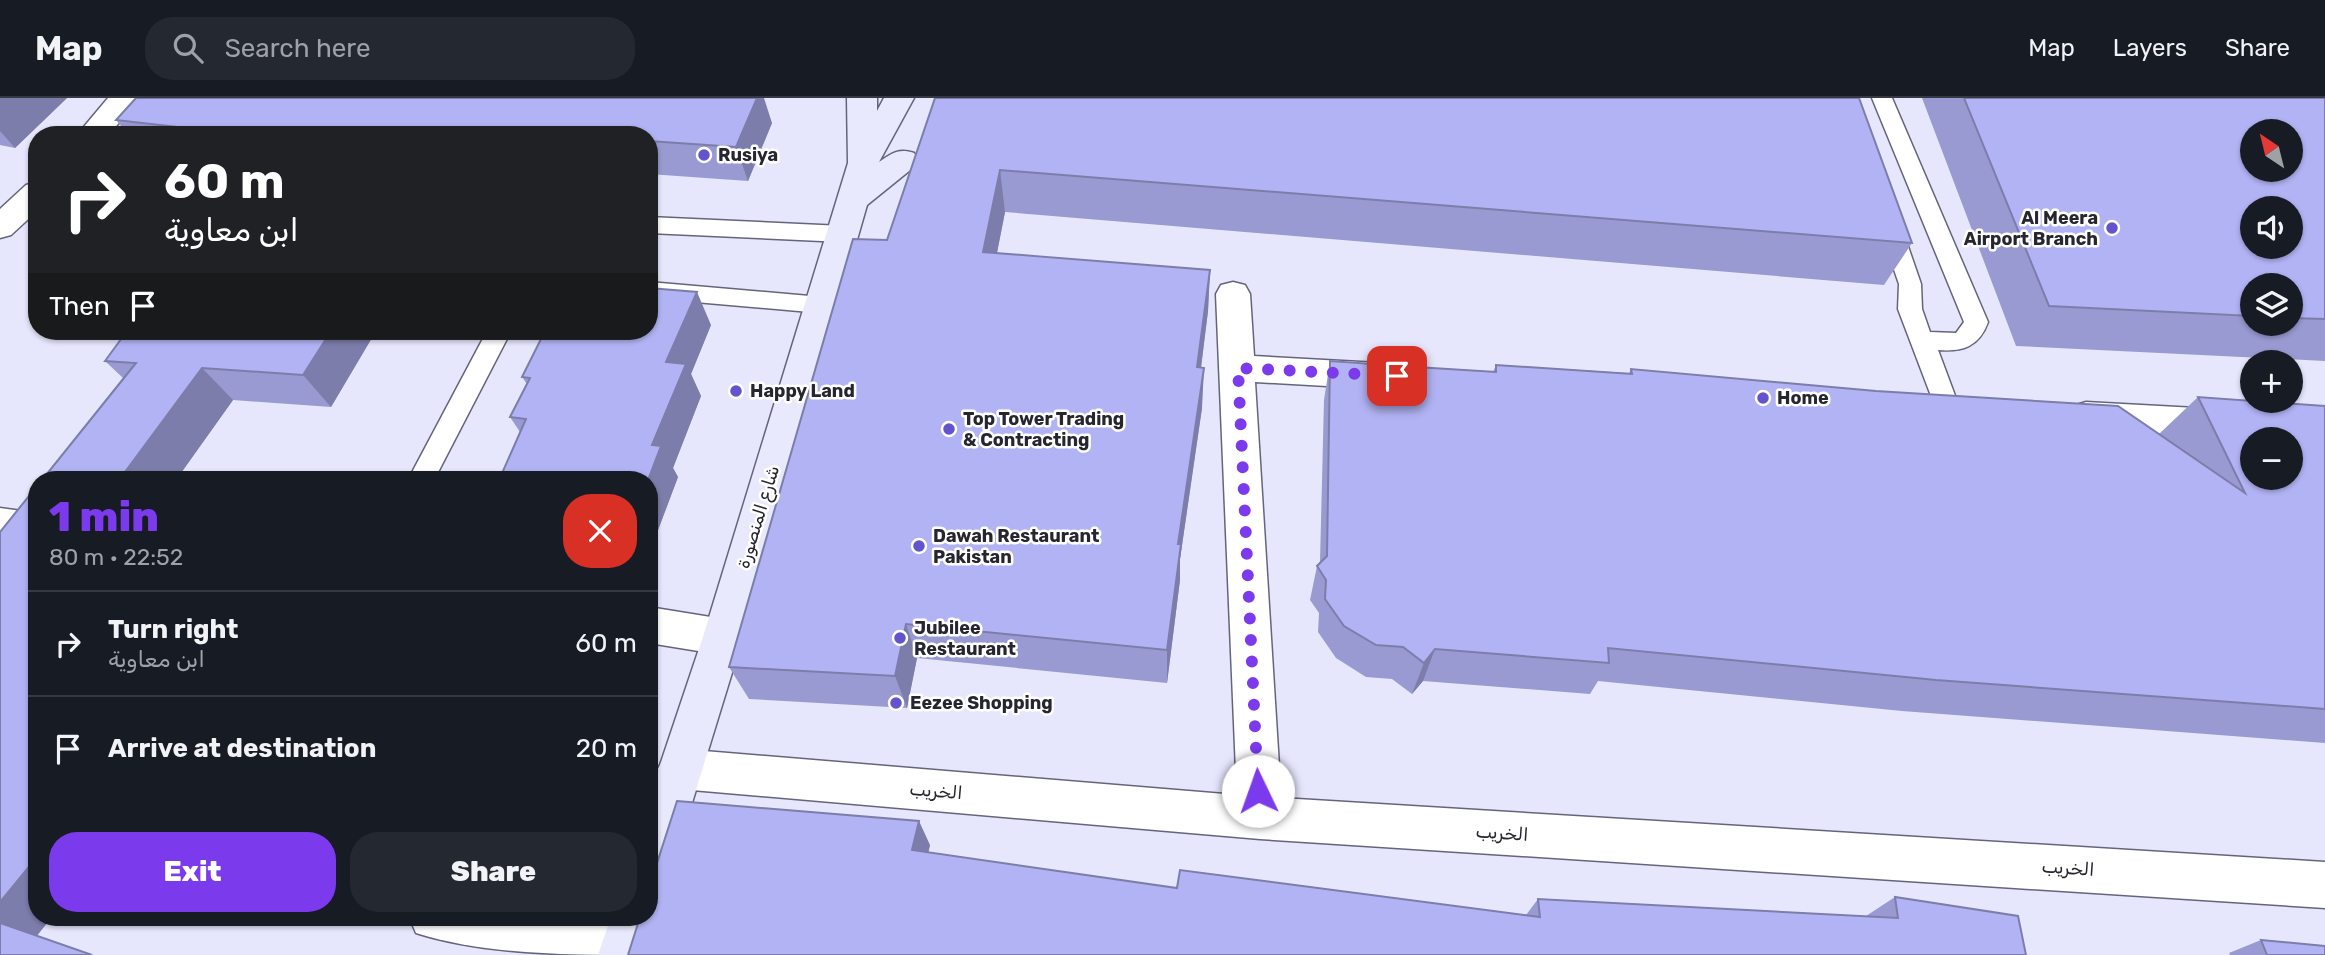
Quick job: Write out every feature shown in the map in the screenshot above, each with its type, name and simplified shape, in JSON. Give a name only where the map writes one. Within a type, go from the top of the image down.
[{"type":"main road","name":"شارع المنصورة","points":[[853,199],[862,98]]},
{"type":"main road","name":"شارع المنصورة","points":[[658,839],[723,637],[853,199],[899,98]]},
{"type":"main road","points":[[853,199],[903,160]]},
{"type":"street","points":[[100,126],[124,98]]},
{"type":"street","points":[[1233,293],[1260,818]]},
{"type":"street","points":[[1238,368],[1411,377]]},
{"type":"street","points":[[1907,406],[1962,409]]},
{"type":"street","points":[[2060,415],[2325,429]]},
{"type":"street","points":[[0,524],[28,528]]},
{"type":"street","points":[[658,626],[723,637]]},
{"type":"street","name":"الخريب","points":[[680,769],[1260,818],[2325,885]]},
{"type":"street","points":[[484,926],[554,938],[627,939]]},
{"type":"lane","points":[[1882,98],[1976,322],[1974,333],[1968,339],[1934,341]]},
{"type":"lane","points":[[658,224],[853,199]]},
{"type":"lane","points":[[1881,200],[1910,284],[1910,309],[1934,341],[1962,409]]},
{"type":"lane","points":[[658,291],[821,305]]},
{"type":"lane","points":[[426,471],[494,340]]},
{"type":"building","points":[[136,98],[757,98],[736,147],[658,142],[658,126],[169,126],[116,120]]},
{"type":"building","points":[[935,98],[1859,98],[1912,243],[1000,170],[983,252],[1210,270],[1197,367],[1204,368],[1178,544],[1181,544],[1167,650],[906,624],[895,676],[729,667],[853,239],[887,240]]},
{"type":"building","name":"Al Meera Airport Branch","points":[[1964,98],[2325,98],[2325,319],[2303,318],[2303,273],[2240,273],[2240,315],[2049,306]]},
{"type":"building","points":[[658,289],[697,292],[666,362],[686,364],[652,445],[661,446],[651,471],[503,471],[526,419],[510,417],[530,378],[522,377],[540,340],[658,340]]},
{"type":"building","points":[[120,340],[325,340],[303,375],[202,368],[126,471],[49,471],[136,363],[105,361]]},
{"type":"building","points":[[1402,354],[1416,367],[1496,372],[1496,365],[1632,374],[1631,369],[1876,391],[2118,406],[2245,493],[2244,490],[2303,490],[2303,427],[2240,427],[2240,483],[2198,397],[2240,400],[2240,413],[2303,413],[2303,404],[2325,406],[2325,709],[1936,680],[1608,648],[1609,663],[1435,649],[1424,663],[1403,647],[1376,645],[1344,626],[1325,599],[1326,580],[1317,566],[1327,556],[1330,361],[1387,365]]},
{"type":"building","points":[[28,497],[28,868],[0,902],[0,532]]},
{"type":"building","points":[[677,801],[919,821],[912,850],[1177,888],[1180,870],[1540,917],[1538,899],[1898,918],[1895,897],[2018,916],[2026,955],[628,955],[637,926],[658,926],[658,860]]},
{"type":"building","points":[[0,923],[92,955],[0,955]]},
{"type":"building","points":[[2261,940],[2325,946],[2325,955],[2267,955]]},
{"type":"place","name":"Rusiya","points":[[704,155]]},
{"type":"place","name":"Al Meera Airport Branch","points":[[2112,228]]},
{"type":"place","name":"Happy Land","points":[[736,391]]},
{"type":"place","name":"Home","points":[[1763,398]]},
{"type":"place","name":"Top Tower Trading & Contracting","points":[[949,429]]},
{"type":"place","name":"Dawah Restaurant Pakistan","points":[[919,546]]},
{"type":"place","name":"Jubilee Restaurant","points":[[900,638]]},
{"type":"place","name":"Eezee Shopping","points":[[896,703]]},
{"type":"route","points":[[1258,791],[1238,368],[1397,376]]}]
